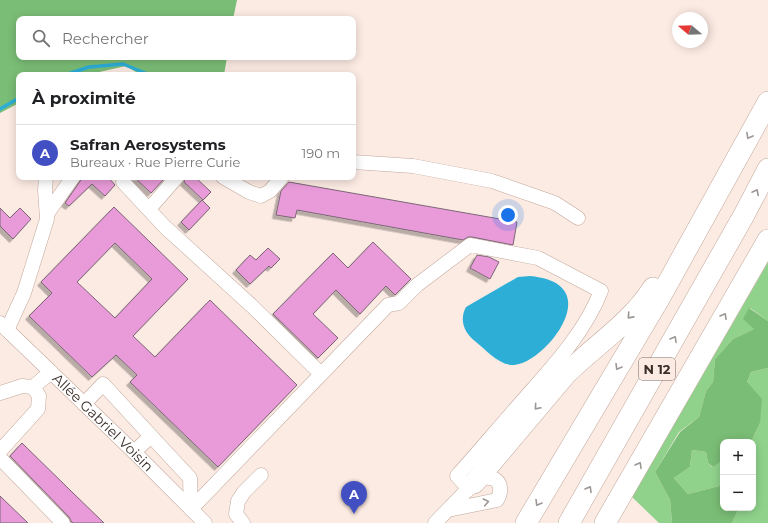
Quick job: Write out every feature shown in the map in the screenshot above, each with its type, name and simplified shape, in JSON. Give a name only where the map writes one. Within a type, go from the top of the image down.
[{"type":"highway","name":"N 12","points":[[526,523],[659,299],[768,102]]},
{"type":"highway","name":"N 12","points":[[570,523],[744,215],[768,169]]},
{"type":"highway","points":[[605,523],[766,241]]},
{"type":"highway","points":[[471,486],[566,374],[628,318],[651,290],[671,257],[690,244]]},
{"type":"street","points":[[356,162],[413,166],[492,182],[555,203],[578,218]]},
{"type":"street","points":[[3,327],[24,293],[47,219],[46,180]]},
{"type":"street","points":[[47,214],[71,180]]},
{"type":"street","points":[[149,209],[174,180]]},
{"type":"street","points":[[228,180],[249,192],[261,196],[270,191],[279,180]]},
{"type":"street","points":[[123,182],[165,227],[253,308],[321,374]]},
{"type":"street","points":[[191,509],[388,305],[399,303],[417,285],[470,245],[538,258],[601,291],[595,306],[554,365],[457,476],[471,486]]},
{"type":"street","name":"Allée Gabriel Voisin","points":[[3,327],[134,452],[205,523]]},
{"type":"street","points":[[0,393],[22,386],[33,387],[51,372]]},
{"type":"street","points":[[84,404],[103,384],[190,478],[191,509]]},
{"type":"street","points":[[0,451],[38,408],[39,396],[33,387]]},
{"type":"street","points":[[134,452],[150,436]]},
{"type":"street","points":[[0,458],[63,523]]},
{"type":"street","points":[[243,523],[236,514],[238,501],[244,492],[261,475]]},
{"type":"street","points":[[435,523],[471,486],[482,479],[491,478],[497,481],[501,488],[497,500],[448,510]]},
{"type":"green space","points":[[0,0],[237,0],[234,16],[16,16],[16,60],[226,60],[224,72],[136,72],[126,66],[99,72],[16,72],[16,105],[0,113]]},
{"type":"green space","points":[[768,262],[768,321],[750,308],[754,329],[733,339],[715,359],[713,382],[706,391],[699,417],[679,432],[655,472],[670,500],[672,523],[659,523],[632,497]]},
{"type":"green space","points":[[749,308],[768,321],[768,368],[751,372],[747,382],[762,399],[760,423],[752,439],[720,439],[720,462],[713,467],[708,463],[706,452],[692,450],[690,467],[674,478],[688,494],[720,486],[720,511],[738,511],[732,523],[672,523],[670,500],[655,472],[680,432],[699,417],[706,391],[713,382],[715,359],[733,339],[754,329],[743,319]]},
{"type":"green space","points":[[768,368],[768,523],[732,523],[738,511],[756,511],[756,439],[752,439],[760,423],[747,382],[751,372]]},
{"type":"green space","points":[[692,450],[706,452],[708,463],[712,467],[720,462],[720,486],[688,494],[674,478],[690,467]]},
{"type":"water","points":[[530,276],[550,280],[562,288],[568,302],[567,313],[562,325],[554,337],[535,356],[524,362],[509,365],[498,360],[468,335],[463,321],[464,312],[466,307],[518,277]]},
{"type":"building","points":[[81,180],[111,180],[115,185],[105,196],[92,184],[69,206],[65,203]]},
{"type":"building","points":[[137,180],[163,180],[151,193]]},
{"type":"building","points":[[184,180],[198,180],[211,192],[203,200],[184,182]]},
{"type":"building","points":[[289,182],[517,222],[513,245],[472,237],[468,237],[463,240],[297,210],[295,218],[276,215],[281,191]]},
{"type":"building","points":[[202,200],[210,208],[189,230],[181,222]]},
{"type":"building","points":[[114,207],[188,279],[133,336],[155,357],[210,300],[297,385],[218,467],[130,382],[137,375],[116,355],[92,377],[29,316],[52,293],[41,282]],"holes":[[[115,243],[152,279],[115,318],[77,282]]]},
{"type":"building","points":[[0,208],[10,218],[20,208],[31,219],[13,239],[0,226]]},
{"type":"building","points":[[373,242],[411,279],[395,295],[386,286],[360,314],[336,290],[313,314],[338,338],[318,358],[273,314],[333,253],[348,268]]},
{"type":"building","points":[[268,248],[280,259],[271,268],[269,266],[250,284],[236,270],[250,255],[256,260]]},
{"type":"building","points":[[477,255],[489,257],[499,262],[490,279],[470,268]]},
{"type":"building","points":[[22,443],[104,523],[73,523],[10,456]]},
{"type":"building","points":[[0,496],[28,523],[0,523]]},
{"type":"waterway","points":[[74,72],[89,67],[123,64],[143,72]]},
{"type":"waterway","points":[[0,109],[16,100]]},
{"type":"place","name":"Safran Aerosystems","points":[[354,514]]}]
